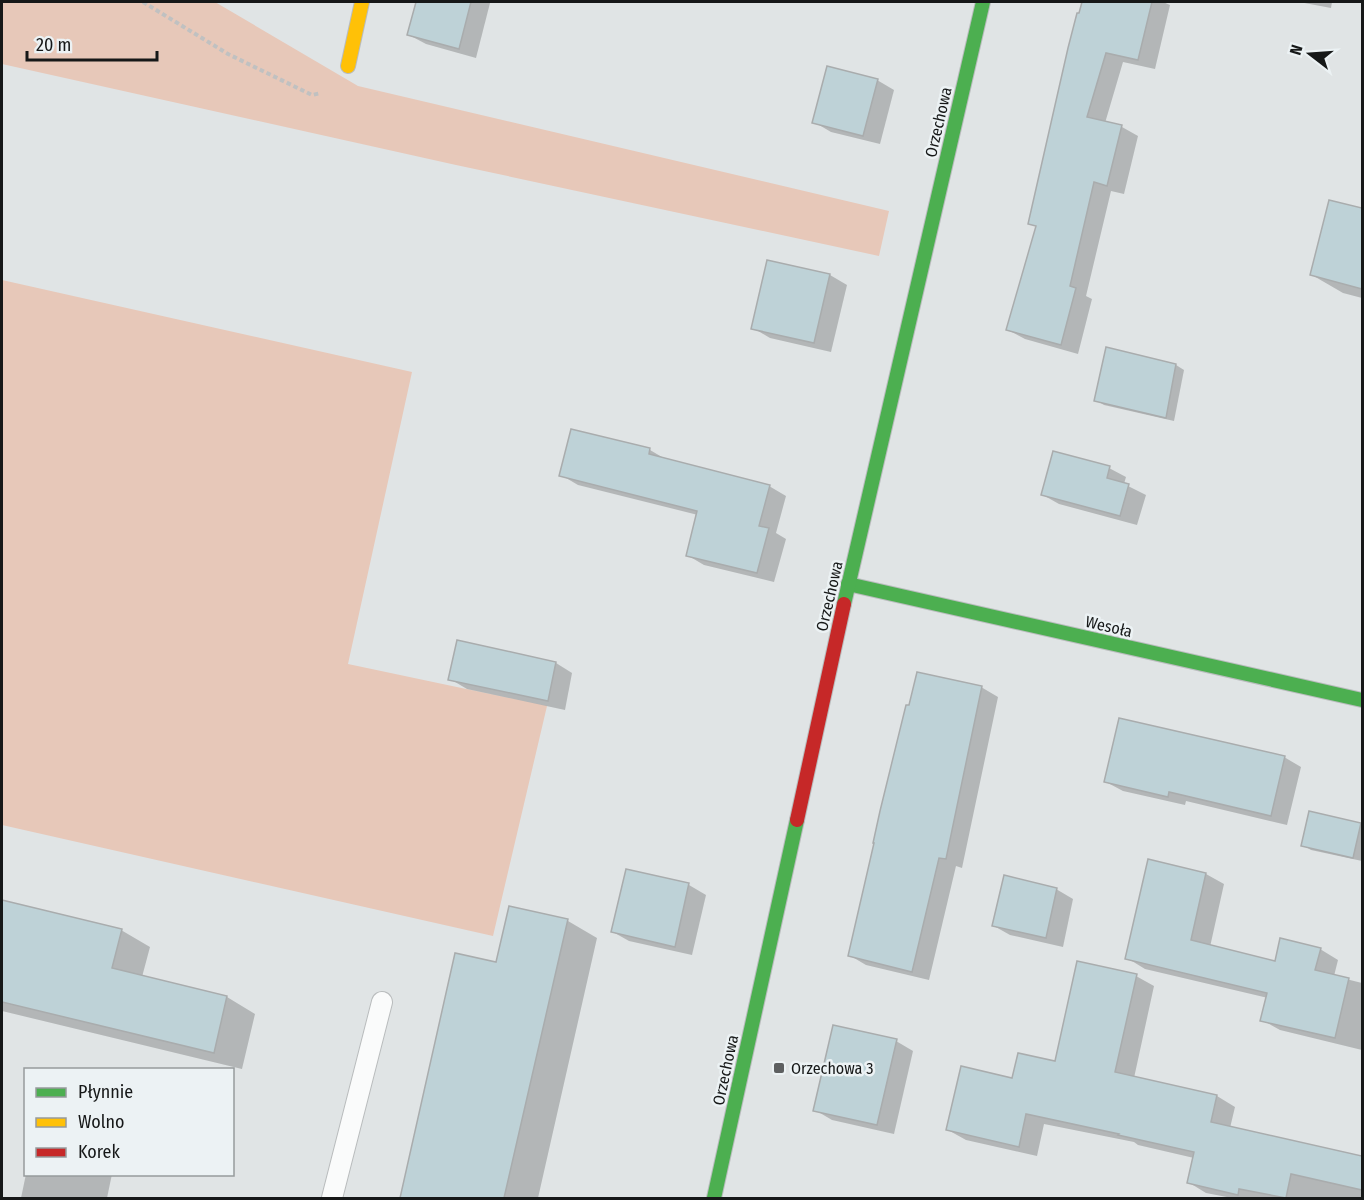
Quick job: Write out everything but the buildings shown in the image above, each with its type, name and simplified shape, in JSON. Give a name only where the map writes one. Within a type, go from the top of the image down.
[{"type":"street","points":[[348,66],[362,2]]},
{"type":"street","name":"Orzechowa","points":[[714,1198],[848,584],[983,2]]},
{"type":"street","name":"Wesoła","points":[[848,584],[1362,700]]},
{"type":"lane","points":[[332,1198],[382,1002]]},
{"type":"path","points":[[142,2],[228,54],[312,95],[338,88],[348,66]]},
{"type":"shaded area","points":[[2,2],[215,2],[358,86],[889,211],[879,256],[2,64]]},
{"type":"shaded area","points":[[2,280],[412,372],[348,664],[547,706],[493,936],[2,825]]},
{"type":"traffic: fast","points":[[844,604],[983,2]]},
{"type":"traffic: fast","points":[[848,584],[1362,700]]},
{"type":"traffic: fast","points":[[714,1198],[797,820]]},
{"type":"traffic: slow","points":[[348,66],[362,2]]},
{"type":"traffic: jam","points":[[797,820],[844,604]]},
{"type":"place","name":"Orzechowa 3","points":[[779,1068]]}]
